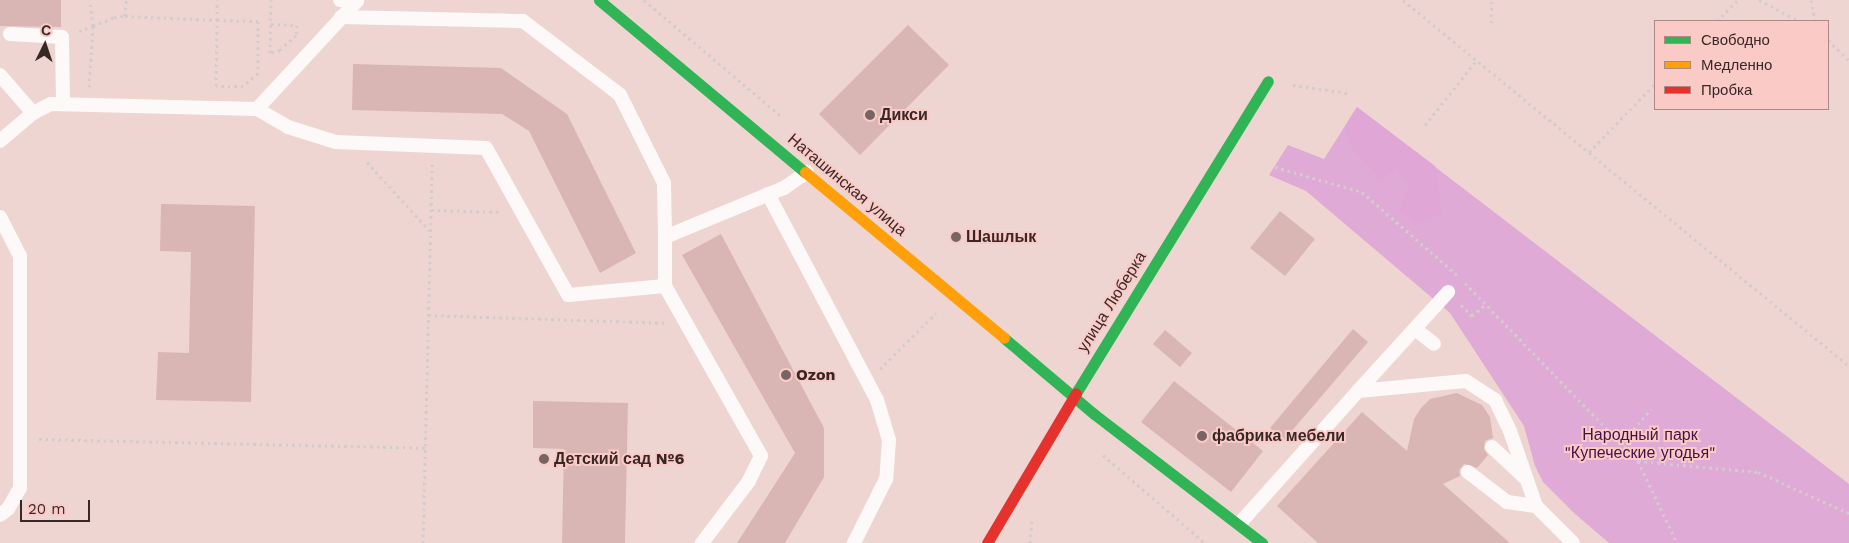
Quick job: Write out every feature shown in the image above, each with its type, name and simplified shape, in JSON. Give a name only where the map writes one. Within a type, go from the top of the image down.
[{"type":"street","name":"Наташинская улица","points":[[599,0],[807,172],[1073,397],[1240,523],[1262,543]]},
{"type":"street","name":"улица Люберка","points":[[987,543],[1073,397],[1268,81]]},
{"type":"lane","points":[[257,110],[357,1],[340,0]]},
{"type":"lane","points":[[341,18],[524,21],[620,96],[664,183],[665,286],[761,456],[750,481],[702,543]]},
{"type":"lane","points":[[10,34],[62,37],[63,104]]},
{"type":"lane","points":[[0,75],[33,113]]},
{"type":"lane","points":[[0,141],[33,113],[51,104],[63,104],[257,110],[288,127],[336,142],[486,148],[519,212],[568,295],[665,286]]},
{"type":"lane","points":[[665,237],[768,194],[807,172]]},
{"type":"lane","points":[[768,194],[877,400],[889,440],[886,479],[854,543]]},
{"type":"lane","points":[[0,217],[20,256],[20,488],[8,509],[0,515]]},
{"type":"lane","points":[[1240,523],[1448,292]]},
{"type":"lane","points":[[1414,329],[1434,344]]},
{"type":"lane","points":[[1358,391],[1466,381],[1495,400],[1510,431],[1536,506],[1573,543]]},
{"type":"lane","points":[[1492,447],[1526,479]]},
{"type":"lane","points":[[1468,472],[1507,502],[1536,506]]},
{"type":"path","points":[[88,105],[93,26],[90,0]]},
{"type":"path","points":[[125,16],[126,0]]},
{"type":"path","points":[[62,37],[114,17],[125,16],[217,20],[258,21],[258,73],[243,86],[216,86],[217,20],[217,0]]},
{"type":"path","points":[[271,0],[270,53],[280,50],[296,35],[297,25],[271,24]]},
{"type":"path","points":[[1402,0],[1849,366]]},
{"type":"path","points":[[1491,23],[1492,0]]},
{"type":"path","points":[[1718,20],[1738,0]]},
{"type":"path","points":[[1759,0],[1798,20]]},
{"type":"path","points":[[1811,0],[1815,20]]},
{"type":"path","points":[[1829,41],[1849,60]]},
{"type":"path","points":[[1425,125],[1476,61]]},
{"type":"path","points":[[1268,81],[1347,93]]},
{"type":"path","points":[[1589,152],[1654,85]]},
{"type":"path","points":[[349,143],[430,232]]},
{"type":"path","points":[[424,543],[432,146]]},
{"type":"path","points":[[1275,167],[1362,192],[1454,272],[1638,461],[1676,543]]},
{"type":"path","points":[[431,210],[519,212]]},
{"type":"path","points":[[868,382],[936,313]]},
{"type":"path","points":[[428,315],[686,323]]},
{"type":"path","points":[[1621,444],[1651,409]]},
{"type":"path","points":[[20,438],[426,448]]},
{"type":"path","points":[[1095,448],[1205,543]]},
{"type":"path","points":[[1638,461],[1758,472],[1849,513]]},
{"type":"path","points":[[1030,543],[1033,508]]},
{"type":"green space","name":"Народный парк \"Купеческие угодья\"","points":[[1357,107],[1849,484],[1849,543],[1609,543],[1574,513],[1543,482],[1535,466],[1524,426],[1450,313],[1306,191],[1269,175],[1288,145],[1324,159]]},
{"type":"shaded area","points":[[1357,107],[1435,166],[1442,214],[1415,223],[1398,211],[1409,185],[1396,169],[1381,180],[1350,146],[1345,126]]},
{"type":"building","points":[[0,0],[61,0],[61,27],[0,26]]},
{"type":"building","points":[[908,25],[949,65],[860,155],[819,114]]},
{"type":"building","points":[[353,64],[501,68],[567,114],[636,253],[600,273],[529,131],[502,114],[352,110]]},
{"type":"building","points":[[161,204],[255,206],[251,402],[156,400],[158,352],[189,353],[191,252],[160,251]]},
{"type":"building","points":[[1280,211],[1315,239],[1285,276],[1250,248]]},
{"type":"building","points":[[721,234],[824,428],[824,477],[785,543],[737,543],[795,453],[682,255]]},
{"type":"building","points":[[1353,329],[1368,342],[1284,440],[1270,428]]},
{"type":"building","points":[[1165,330],[1192,353],[1180,367],[1153,344]]},
{"type":"building","name":"фабрика мебели","points":[[1174,381],[1263,451],[1231,492],[1141,422]]},
{"type":"building","points":[[1457,393],[1482,405],[1490,417],[1493,438],[1485,441],[1484,449],[1488,455],[1477,468],[1464,464],[1459,470],[1460,476],[1443,484],[1510,543],[1318,543],[1277,506],[1362,412],[1407,451],[1414,419],[1421,408],[1430,399]]},
{"type":"building","points":[[533,401],[628,403],[625,543],[562,543],[564,449],[533,448]]},
{"type":"traffic: fast","points":[[599,0],[805,172]]},
{"type":"traffic: fast","points":[[1076,393],[1268,81]]},
{"type":"traffic: fast","points":[[1004,338],[1094,414],[1262,543]]},
{"type":"traffic: slow","points":[[805,172],[1004,338]]},
{"type":"traffic: jam","points":[[987,543],[1076,393]]},
{"type":"place","name":"Дикси","points":[[870,115]]},
{"type":"place","name":"Шашлык","points":[[956,237]]},
{"type":"place","name":"Ozon","points":[[786,375]]},
{"type":"place","name":"фабрика мебели","points":[[1202,436]]},
{"type":"place","name":"Детский сад №6","points":[[544,459]]}]
